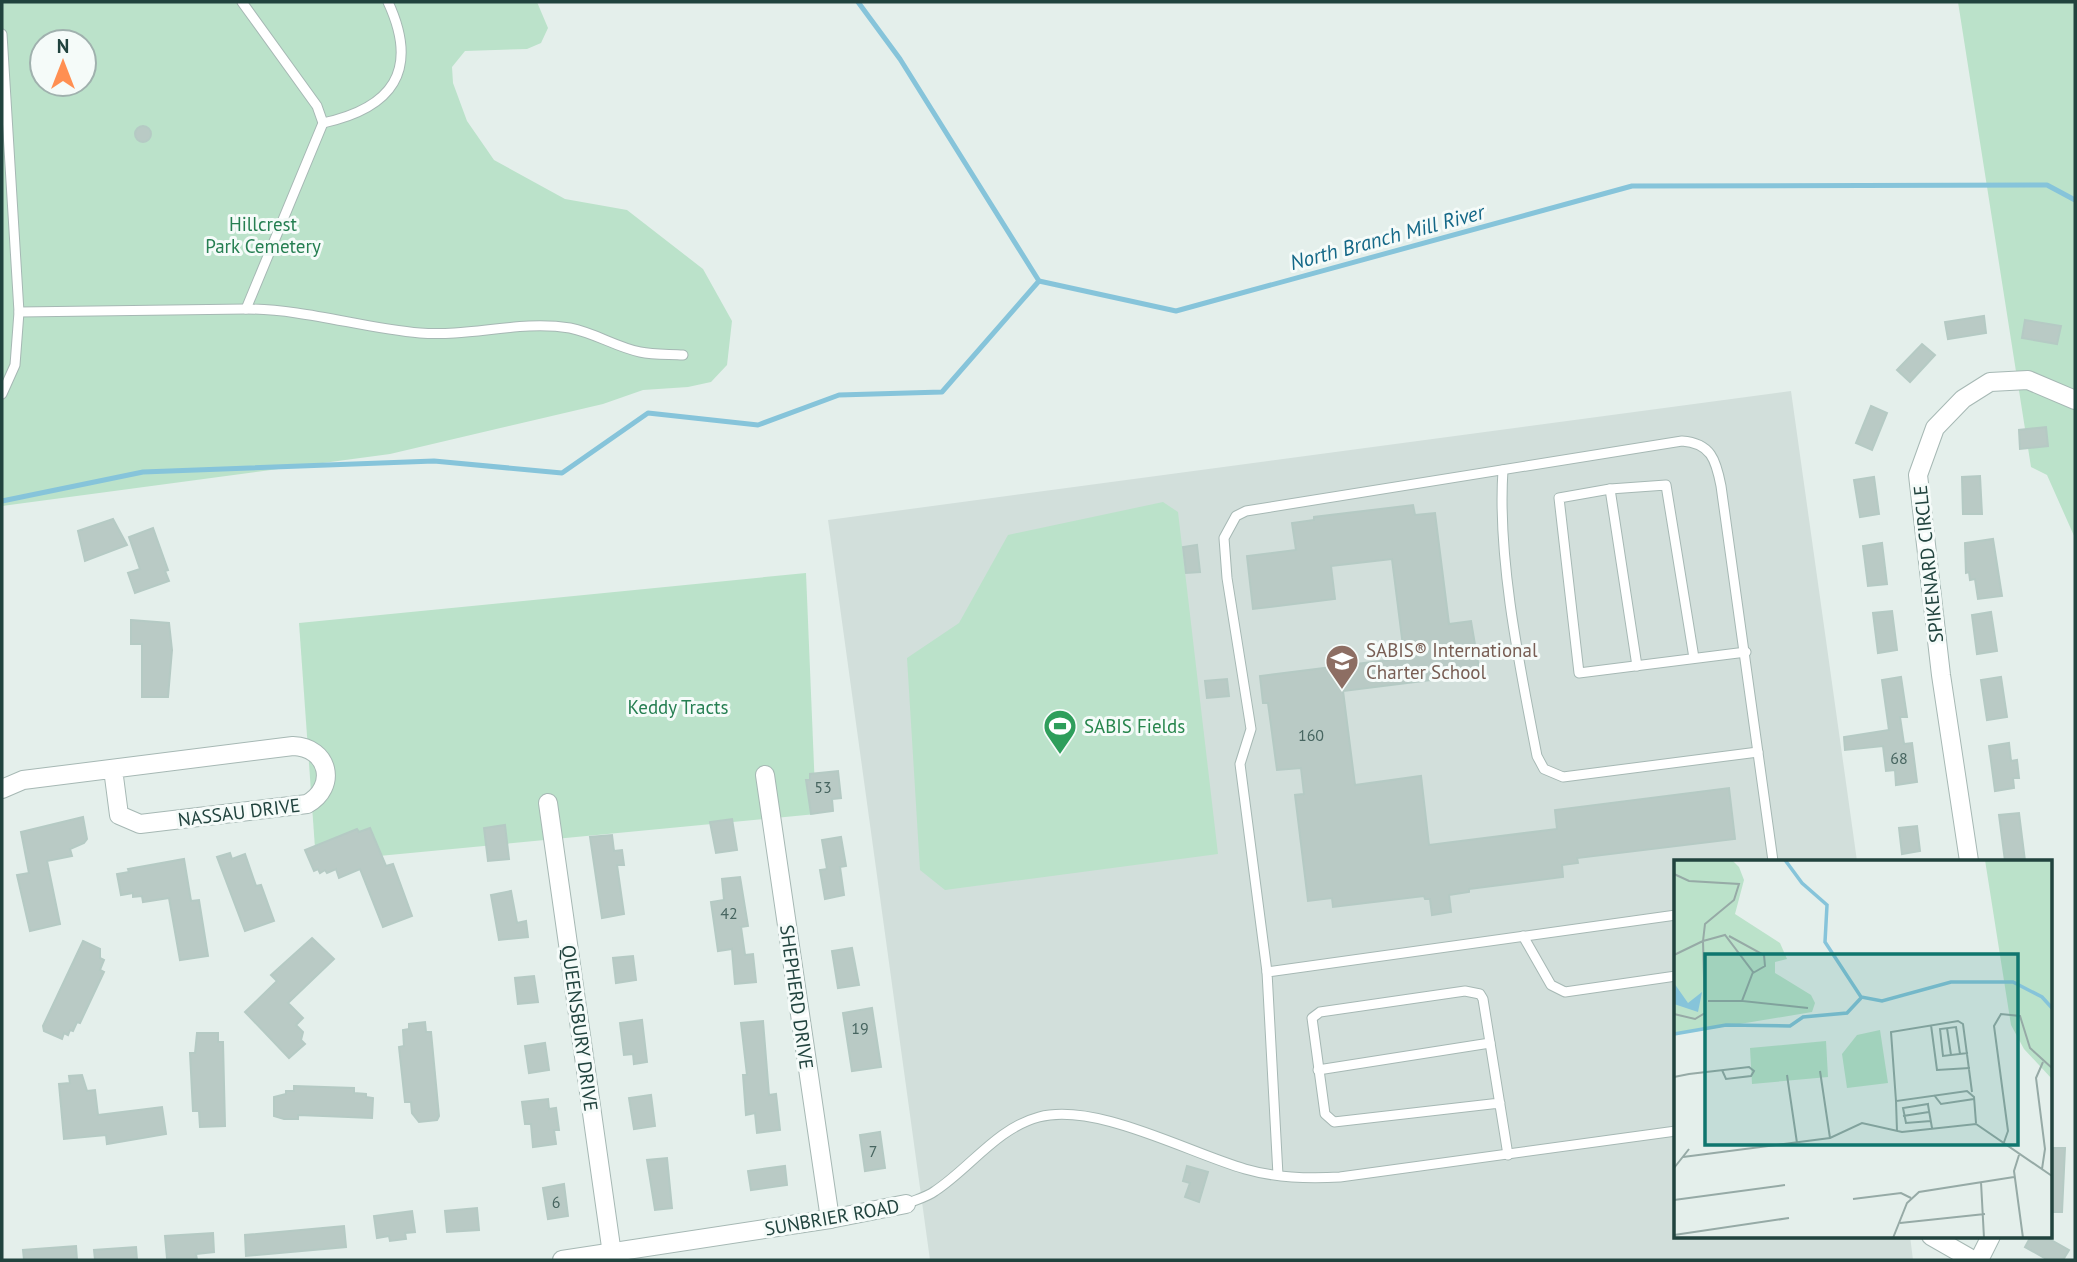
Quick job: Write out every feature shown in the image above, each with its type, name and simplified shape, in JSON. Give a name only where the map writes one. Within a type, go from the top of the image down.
[{"type":"street","name":"SPIKENARD CIRCLE","points":[[1969,860],[1941,675],[1918,475],[1935,428],[1963,398],[1990,382],[2028,380],[2075,400]]},
{"type":"street","name":"NASSAU DRIVE","points":[[2,777],[23,780],[293,746],[303,746],[320,756],[327,774],[322,793],[307,804],[140,824],[118,815],[113,769]]},
{"type":"street","name":"SHEPHERD DRIVE","points":[[765,775],[830,1219]]},
{"type":"street","name":"NASSAU DRIVE","points":[[2,789],[23,780]]},
{"type":"street","name":"QUEENSBURY DRIVE","points":[[548,803],[612,1254]]},
{"type":"street","name":"SUNBRIER ROAD","points":[[562,1260],[830,1219],[906,1204]]},
{"type":"street","points":[[1934,1238],[1973,1260]]},
{"type":"street","points":[[1979,1260],[1990,1238]]},
{"type":"lane","points":[[242,2],[317,106],[323,123],[246,309]]},
{"type":"lane","points":[[323,123],[363,112],[376,103],[397,78],[402,50],[388,2]]},
{"type":"lane","points":[[2,34],[19,312],[15,365],[2,394]]},
{"type":"lane","points":[[19,312],[246,309],[284,311],[419,333],[456,333],[519,325],[568,328],[594,334],[641,352],[683,355]]},
{"type":"lane","points":[[1278,1175],[1267,972],[1243,807],[1240,764],[1251,729],[1227,578],[1224,538],[1232,522],[1246,511],[1682,441],[1706,447],[1716,461],[1746,652],[1773,860]]},
{"type":"lane","points":[[1503,470],[1500,511],[1514,615],[1537,756],[1544,769],[1563,777],[1758,752]]},
{"type":"lane","points":[[1694,658],[1666,485],[1610,489],[1559,498],[1579,673],[1746,652]]},
{"type":"lane","points":[[1610,489],[1637,666]]},
{"type":"lane","points":[[1267,972],[1674,915]]},
{"type":"lane","points":[[1523,936],[1551,985],[1565,992],[1674,976]]},
{"type":"lane","points":[[1500,1103],[1340,1124],[1325,1114],[1311,1024],[1320,1012],[1474,991],[1483,999],[1500,1103],[1508,1155]]},
{"type":"lane","points":[[1318,1070],[1490,1043]]},
{"type":"lane","name":"SUNBRIER ROAD","points":[[906,1204],[934,1192],[1003,1135],[1040,1117],[1081,1116],[1127,1127],[1245,1169],[1307,1179],[1508,1155],[1674,1130]]},
{"type":"shaded area","name":"SABIS® International Charter School","points":[[1791,391],[1857,860],[1674,860],[1674,1238],[1910,1238],[1913,1260],[930,1260],[828,520]]},
{"type":"green space","name":"Hillcrest Park Cemetery","points":[[2,2],[537,2],[548,28],[541,43],[527,49],[465,51],[452,67],[453,83],[467,121],[494,160],[565,199],[627,210],[703,269],[732,321],[727,365],[711,382],[688,387],[643,390],[603,404],[390,454],[2,506]]},
{"type":"green space","points":[[1958,2],[2075,2],[2075,538],[2047,475],[2031,467]]},
{"type":"green space","name":"SABIS Fields","points":[[1163,502],[1178,512],[1218,854],[945,890],[920,870],[907,658],[959,623],[1008,535]]},
{"type":"green space","name":"Keddy Tracts","points":[[806,573],[816,814],[316,862],[299,623]]},
{"type":"building","points":[[143,126],[149,128],[149,140],[143,142],[137,140],[135,134],[137,128]]},
{"type":"building","points":[[1984,316],[1986,333],[1948,339],[1945,322]]},
{"type":"building","points":[[2025,320],[2061,326],[2057,344],[2022,338]]},
{"type":"building","points":[[1922,344],[1935,355],[1910,382],[1897,370]]},
{"type":"building","points":[[1871,406],[1887,413],[1872,450],[1856,443]]},
{"type":"building","points":[[2046,427],[2048,446],[2020,449],[2019,430]]},
{"type":"building","points":[[1980,476],[1982,514],[1963,514],[1962,477]]},
{"type":"building","points":[[1874,477],[1879,514],[1860,517],[1854,480]]},
{"type":"building","points":[[1413,505],[1415,515],[1435,513],[1449,624],[1471,621],[1480,674],[1343,691],[1355,785],[1421,776],[1429,845],[1557,829],[1555,810],[1729,788],[1735,839],[1577,858],[1578,863],[1562,865],[1563,877],[1469,889],[1469,892],[1449,895],[1451,912],[1432,915],[1430,899],[1425,899],[1424,896],[1333,907],[1332,898],[1308,901],[1295,795],[1304,794],[1301,768],[1277,770],[1268,703],[1263,703],[1260,676],[1388,660],[1388,656],[1404,654],[1392,559],[1331,566],[1335,599],[1253,609],[1247,556],[1296,550],[1292,523],[1314,520],[1314,517]]},
{"type":"building","points":[[113,519],[127,545],[85,561],[78,531]]},
{"type":"building","points":[[153,528],[168,570],[165,571],[169,581],[135,593],[128,573],[140,569],[129,537]]},
{"type":"building","points":[[1993,539],[2002,596],[1978,599],[1975,579],[1970,580],[1969,572],[1966,573],[1965,543]]},
{"type":"building","points":[[1882,543],[1887,584],[1868,586],[1863,546]]},
{"type":"building","points":[[1197,545],[1200,572],[1186,573],[1183,547]]},
{"type":"building","points":[[1892,611],[1897,650],[1878,653],[1873,613]]},
{"type":"building","points":[[1991,612],[1997,651],[1977,654],[1972,615]]},
{"type":"building","points":[[131,620],[169,623],[172,650],[168,697],[142,697],[142,644],[131,644]]},
{"type":"building","points":[[1901,677],[1907,717],[1900,717],[1904,744],[1912,743],[1917,782],[1896,785],[1895,770],[1886,771],[1883,746],[1845,750],[1844,737],[1889,730],[1882,680]]},
{"type":"building","points":[[2001,677],[2007,717],[1987,720],[1981,680]]},
{"type":"building","points":[[1227,679],[1229,696],[1207,698],[1205,681]]},
{"type":"building","points":[[2009,743],[2011,761],[2017,760],[2019,778],[2013,778],[2014,788],[1995,791],[1989,746]]},
{"type":"building","points":[[838,771],[841,798],[832,799],[833,811],[811,814],[806,780],[810,780],[810,774]]},
{"type":"building","points":[[2019,813],[2025,860],[2005,860],[1999,815]]},
{"type":"building","points":[[83,817],[87,839],[84,843],[70,849],[72,856],[47,861],[60,924],[30,931],[17,875],[29,873],[21,832]]},
{"type":"building","points":[[732,819],[737,850],[716,853],[710,822]]},
{"type":"building","points":[[505,825],[509,859],[488,861],[484,828]]},
{"type":"building","points":[[1917,826],[1920,851],[1902,854],[1899,828]]},
{"type":"building","points":[[370,828],[386,866],[393,864],[412,916],[383,927],[360,869],[339,878],[336,869],[327,873],[325,870],[320,873],[318,869],[314,871],[305,850],[357,829],[359,832]]},
{"type":"building","points":[[612,835],[614,851],[622,850],[624,865],[617,865],[624,914],[602,918],[590,837]]},
{"type":"building","points":[[841,837],[846,866],[840,867],[844,895],[825,899],[820,870],[827,869],[822,840]]},
{"type":"building","points":[[230,853],[232,859],[245,854],[256,886],[261,885],[274,921],[245,931],[217,857]]},
{"type":"building","points":[[184,859],[191,901],[199,900],[208,956],[180,960],[169,898],[143,902],[142,896],[133,897],[133,893],[121,895],[117,874],[129,872],[128,869]]},
{"type":"building","points":[[740,877],[748,926],[741,927],[745,955],[753,954],[756,982],[735,984],[732,949],[718,951],[711,902],[724,900],[722,879]]},
{"type":"building","points":[[511,891],[517,923],[526,921],[528,937],[499,940],[491,895]]},
{"type":"building","points":[[312,938],[334,959],[288,1003],[303,1018],[296,1025],[303,1032],[301,1040],[305,1044],[289,1058],[245,1012],[277,981],[271,975]]},
{"type":"building","points":[[83,941],[100,949],[100,958],[104,960],[100,970],[104,972],[80,1023],[77,1022],[68,1035],[64,1033],[62,1039],[44,1031],[43,1026]]},
{"type":"building","points":[[852,948],[859,985],[838,988],[832,951]]},
{"type":"building","points":[[633,956],[636,980],[616,983],[613,958]]},
{"type":"building","points":[[534,976],[538,1002],[518,1004],[515,978]]},
{"type":"building","points":[[872,1008],[881,1067],[852,1071],[843,1013]]},
{"type":"building","points":[[642,1020],[647,1062],[634,1064],[633,1054],[624,1055],[620,1023]]},
{"type":"building","points":[[763,1021],[769,1095],[776,1094],[780,1130],[757,1133],[755,1113],[746,1115],[743,1075],[747,1075],[741,1023]]},
{"type":"building","points":[[425,1022],[426,1032],[431,1032],[439,1116],[437,1120],[419,1122],[412,1113],[411,1102],[405,1102],[399,1047],[404,1046],[403,1030],[409,1029],[409,1024]]},
{"type":"building","points":[[197,1033],[218,1033],[218,1042],[223,1042],[225,1126],[200,1127],[199,1111],[193,1111],[190,1053],[195,1053]]},
{"type":"building","points":[[545,1043],[549,1070],[529,1073],[525,1046]]},
{"type":"building","points":[[82,1075],[87,1091],[95,1090],[98,1115],[162,1107],[166,1134],[107,1144],[106,1135],[64,1139],[59,1084],[70,1083],[69,1076]]},
{"type":"building","points":[[294,1086],[354,1088],[354,1093],[373,1098],[372,1118],[298,1115],[298,1119],[284,1119],[274,1116],[274,1097],[286,1094],[286,1091],[294,1091]]},
{"type":"building","points":[[651,1095],[655,1126],[634,1129],[629,1098]]},
{"type":"building","points":[[548,1099],[549,1109],[556,1108],[559,1130],[554,1130],[556,1144],[533,1147],[531,1124],[525,1124],[522,1102]]},
{"type":"building","points":[[880,1132],[885,1168],[865,1171],[860,1135]]},
{"type":"building","points":[[2052,1148],[2065,1148],[2062,1212],[2052,1212]]},
{"type":"building","points":[[667,1158],[672,1208],[655,1210],[647,1160]]},
{"type":"building","points":[[785,1166],[787,1185],[751,1190],[748,1171]]},
{"type":"building","points":[[1187,1166],[1208,1172],[1199,1202],[1185,1197],[1190,1183],[1183,1181]]},
{"type":"building","points":[[564,1184],[568,1216],[548,1219],[543,1188]]},
{"type":"building","points":[[477,1208],[479,1230],[447,1232],[445,1211]]},
{"type":"building","points":[[412,1211],[415,1232],[405,1233],[406,1239],[390,1241],[389,1236],[377,1238],[374,1216]]},
{"type":"building","points":[[344,1226],[346,1247],[246,1256],[245,1235]]},
{"type":"building","points":[[213,1233],[214,1252],[196,1254],[197,1260],[167,1258],[165,1236]]},
{"type":"building","points":[[2030,1238],[2048,1238],[2069,1250],[2063,1260],[2048,1260],[2025,1247]]},
{"type":"building","points":[[76,1246],[77,1260],[24,1260],[23,1250]]},
{"type":"building","points":[[136,1247],[137,1260],[95,1260],[94,1250]]},
{"type":"waterway","name":"North Branch Mill River","points":[[858,2],[900,59],[1039,281],[1176,311],[1632,186],[2047,185],[2075,200]]},
{"type":"waterway","points":[[2,501],[143,472],[434,461],[562,473],[648,413],[758,425],[839,395],[942,392],[1039,281]]},
{"type":"place","name":"SABIS® International Charter School","points":[[1342,691]]},
{"type":"place","name":"SABIS Fields","points":[[1060,756]]}]
